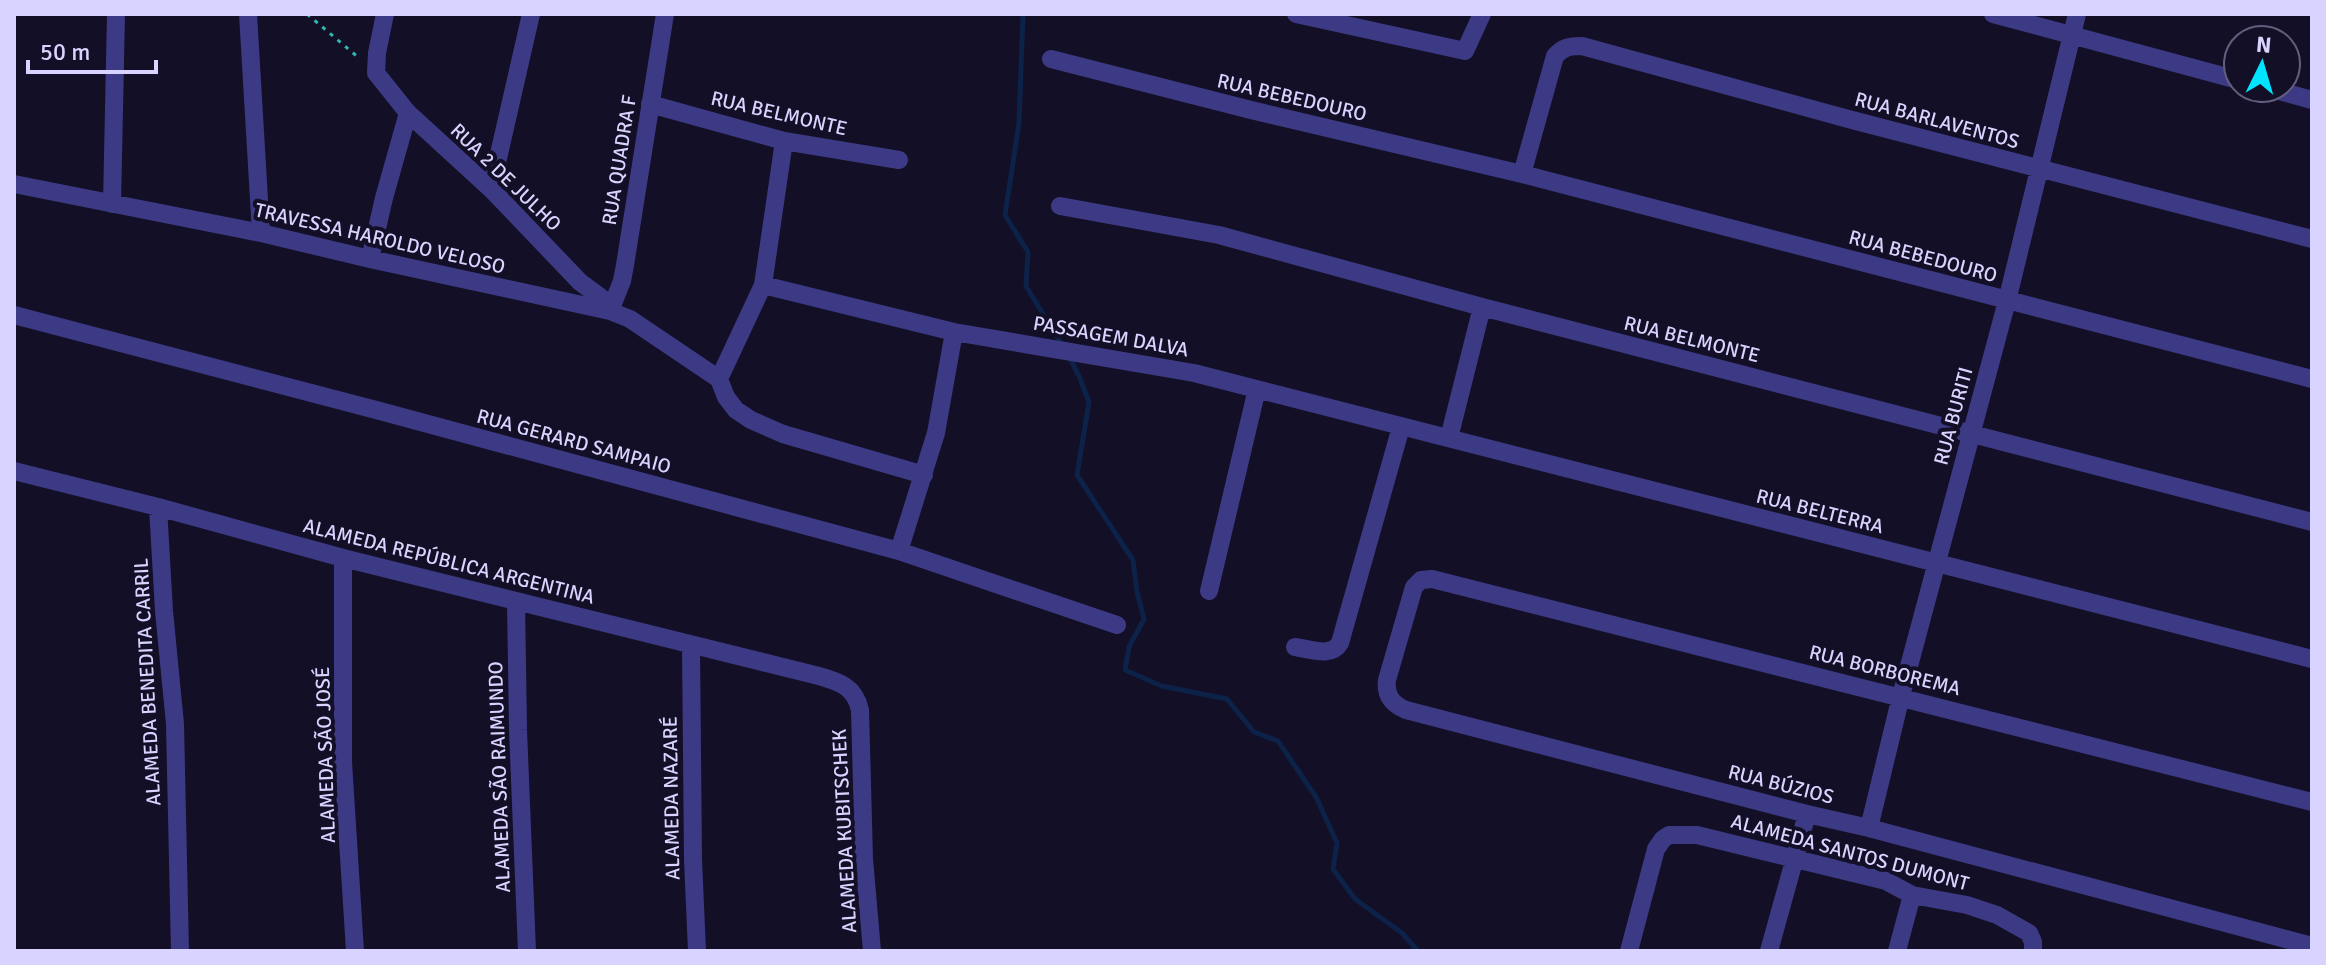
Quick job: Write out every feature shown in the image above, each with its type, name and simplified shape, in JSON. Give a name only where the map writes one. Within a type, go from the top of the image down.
[{"type":"street","points":[[112,204],[116,14]]},
{"type":"street","points":[[248,14],[261,233]]},
{"type":"street","points":[[376,73],[385,14]]},
{"type":"street","points":[[491,189],[531,14]]},
{"type":"street","name":"RUA QUADRA F","points":[[611,308],[625,265],[665,14]]},
{"type":"street","points":[[1296,14],[1346,19],[1465,51],[1482,14]]},
{"type":"street","points":[[1993,14],[2222,76]]},
{"type":"street","name":"RUA BURITI","points":[[1869,828],[1901,696],[2007,301],[2077,14]]},
{"type":"street","name":"RUA BARLAVENTOS","points":[[1522,174],[1555,56],[1561,49],[1582,46],[2312,239]]},
{"type":"street","name":"RUA BEBEDOURO","points":[[1051,59],[1522,174],[2312,379]]},
{"type":"street","name":"RUA 2 DE JULHO","points":[[376,73],[408,113],[491,189],[580,282],[611,308]]},
{"type":"street","name":"RUA BELMONTE","points":[[650,104],[784,141],[899,160]]},
{"type":"street","points":[[370,259],[408,113]]},
{"type":"street","points":[[784,141],[763,285],[719,379],[726,397],[736,410],[751,420],[783,434],[924,475]]},
{"type":"street","name":"TRAVESSA HAROLDO VELOSO","points":[[14,184],[611,308],[719,379]]},
{"type":"street","name":"RUA BELMONTE","points":[[1060,206],[1219,235],[1482,307],[2312,522]]},
{"type":"street","name":"PASSAGEM DALVA","points":[[763,285],[954,332],[1150,364],[1449,438]]},
{"type":"street","points":[[1449,438],[1482,307]]},
{"type":"street","name":"RUA GERARD SAMPAIO","points":[[14,315],[899,551],[1117,625]]},
{"type":"street","points":[[899,551],[936,433],[954,332]]},
{"type":"street","points":[[1209,591],[1257,389]]},
{"type":"street","points":[[1295,647],[1330,652],[1340,643],[1401,427]]},
{"type":"street","name":"RUA BELTERRA","points":[[1449,438],[2312,659]]},
{"type":"street","name":"ALAMEDA REPÚBLICA ARGENTINA","points":[[14,471],[343,558],[835,681],[854,693],[860,710]]},
{"type":"street","name":"ALAMEDA BENEDITA CARRIL","points":[[158,507],[175,724],[180,951]]},
{"type":"street","name":"ALAMEDA SÃO JOSÉ","points":[[343,558],[343,762],[355,951]]},
{"type":"street","name":"RUA BÚZIOS","points":[[1447,583],[1425,579],[1414,587],[1387,680],[1389,698],[1396,705],[2312,946]]},
{"type":"street","name":"RUA BORBOREMA","points":[[1447,583],[2312,802]]},
{"type":"street","name":"ALAMEDA SÃO RAIMUNDO","points":[[516,601],[527,951]]},
{"type":"street","name":"ALAMEDA NAZARÉ","points":[[691,645],[697,951]]},
{"type":"street","name":"ALAMEDA KUBITSCHEK","points":[[860,710],[864,859],[872,951]]},
{"type":"street","points":[[1769,951],[1807,814]]},
{"type":"street","name":"ALAMEDA SANTOS DUMONT","points":[[1629,951],[1656,849],[1663,839],[1677,834],[1697,835],[1795,857],[1886,881],[1912,895],[1967,905],[1997,915],[2029,933],[2033,951]]},
{"type":"street","points":[[1897,951],[1912,895]]},
{"type":"path","points":[[307,14],[376,73]]},
{"type":"waterway","points":[[1023,14],[1019,123],[1005,215],[1028,252],[1026,286],[1062,345]]},
{"type":"waterway","points":[[1069,357],[1089,402],[1077,475],[1133,560],[1144,619],[1129,647],[1125,670],[1162,686],[1227,699],[1254,732],[1278,741],[1316,797],[1337,843],[1333,869],[1355,899],[1402,933],[1418,951]]}]
